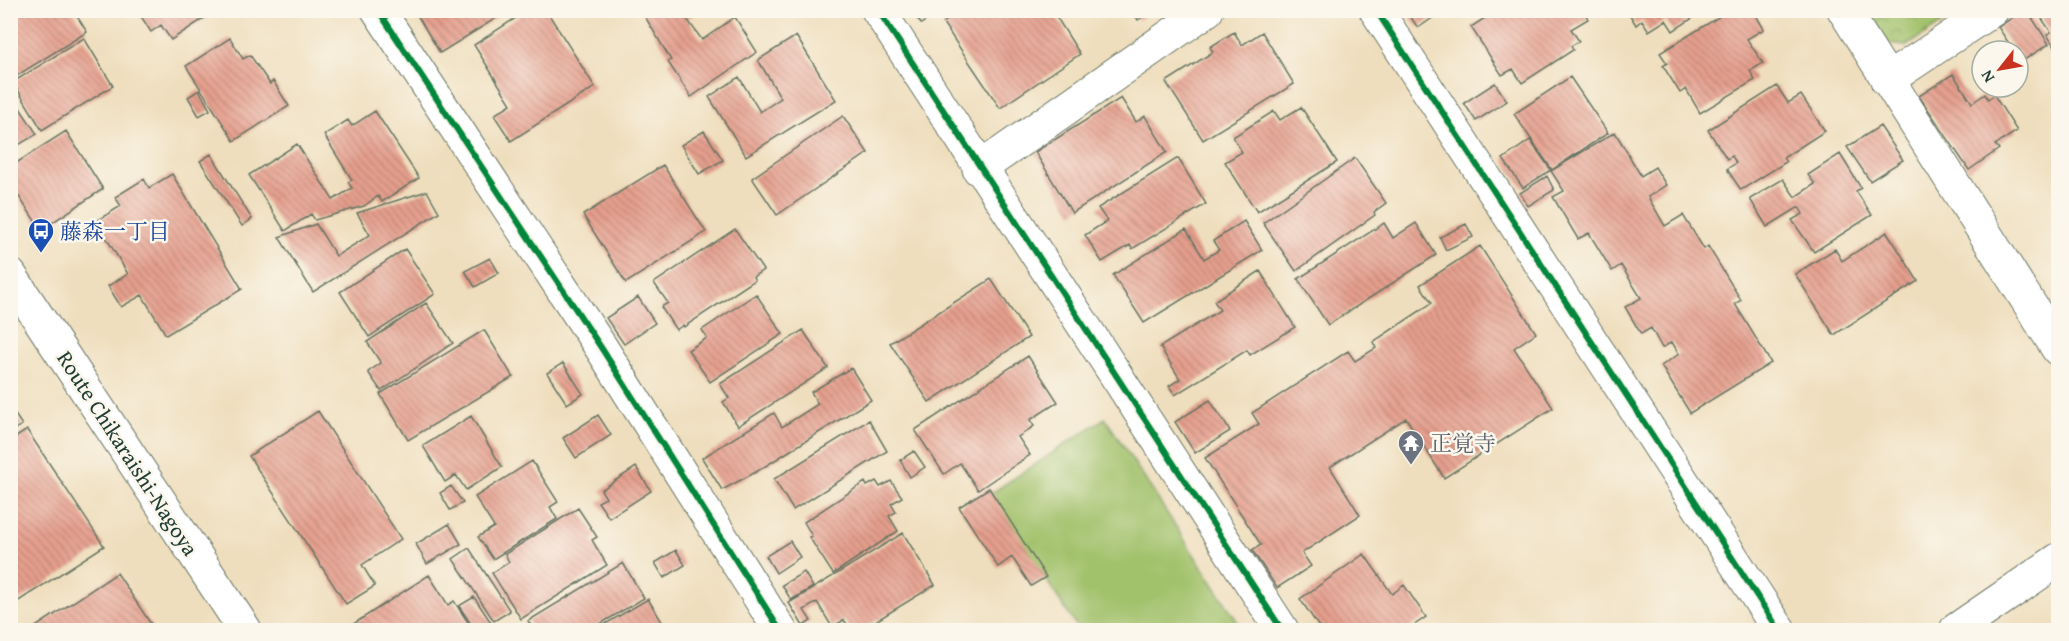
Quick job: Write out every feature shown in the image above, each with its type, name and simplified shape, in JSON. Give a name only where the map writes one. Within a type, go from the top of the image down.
[{"type":"street","points":[[378,10],[602,349],[780,630]]},
{"type":"street","points":[[878,10],[979,169],[1282,630]]},
{"type":"street","points":[[979,169],[1207,10]]},
{"type":"street","points":[[1376,10],[1779,630]]},
{"type":"street","points":[[1844,10],[2058,349]]},
{"type":"street","points":[[1887,80],[1992,10]]},
{"type":"street","name":"Route Chikaraishi-Nagoya","points":[[10,275],[245,630]]},
{"type":"street","points":[[1956,630],[2058,561]]},
{"type":"green space","points":[[1866,11],[1961,11],[1907,46],[1888,44]]},
{"type":"green space","points":[[1105,418],[1243,630],[1079,630],[990,494]]},
{"type":"building","points":[[22,10],[73,10],[87,32],[10,80],[10,13],[13,16]]},
{"type":"building","points":[[137,10],[217,10],[171,40],[161,25],[151,32]]},
{"type":"building","points":[[414,10],[494,10],[498,17],[440,53]]},
{"type":"building","points":[[528,10],[546,10],[595,87],[511,141],[494,115],[511,104],[474,45]]},
{"type":"building","points":[[641,10],[700,10],[687,19],[702,40],[735,17],[757,52],[691,97],[668,62],[671,60]]},
{"type":"building","points":[[911,10],[941,10],[921,24]]},
{"type":"building","points":[[962,10],[1052,10],[1080,54],[1000,108],[943,23]]},
{"type":"building","points":[[1132,10],[1153,10],[1138,20]]},
{"type":"building","points":[[1406,10],[1444,10],[1418,28]]},
{"type":"building","points":[[1497,10],[1589,10],[1585,13],[1588,19],[1571,29],[1579,41],[1571,46],[1573,50],[1522,83],[1513,69],[1502,75],[1471,27]]},
{"type":"building","points":[[1627,10],[1705,10],[1673,31],[1666,20],[1649,31],[1642,20],[1636,25]]},
{"type":"building","points":[[1730,10],[1753,10],[1764,29],[1747,39],[1763,63],[1750,71],[1755,80],[1700,113],[1686,89],[1680,93],[1663,66],[1667,63],[1660,53]]},
{"type":"building","points":[[2027,10],[2049,44],[2030,56],[2030,39],[2006,39],[1998,27]]},
{"type":"building","points":[[2036,10],[2058,10],[2058,45],[2055,47],[2047,35],[2051,32]]},
{"type":"building","points":[[1234,32],[1242,45],[1262,32],[1294,84],[1203,140],[1166,82],[1213,52],[1210,47]]},
{"type":"building","points":[[796,36],[836,100],[746,156],[709,97],[739,77],[760,112],[781,98],[758,60]]},
{"type":"building","points":[[84,38],[113,86],[42,130],[13,82]]},
{"type":"building","points":[[230,38],[243,59],[250,55],[270,84],[273,81],[289,106],[234,141],[186,66]]},
{"type":"building","points":[[1953,74],[1972,103],[1978,99],[1997,99],[2017,131],[1995,145],[1999,149],[1969,170],[1919,96]]},
{"type":"building","points":[[1570,77],[1608,133],[1552,170],[1514,114]]},
{"type":"building","points":[[1495,83],[1507,101],[1476,121],[1464,103]]},
{"type":"building","points":[[1777,86],[1788,103],[1801,95],[1825,131],[1783,158],[1786,162],[1741,190],[1727,169],[1736,163],[1732,156],[1727,159],[1708,130]]},
{"type":"building","points":[[199,90],[210,110],[199,116],[188,97]]},
{"type":"building","points":[[10,93],[37,134],[10,150]]},
{"type":"building","points":[[1121,98],[1136,122],[1145,116],[1167,152],[1072,213],[1035,152]]},
{"type":"building","points":[[1301,107],[1337,162],[1257,212],[1225,162],[1242,152],[1233,137],[1274,111],[1280,120]]},
{"type":"building","points":[[375,111],[419,178],[382,202],[378,196],[364,206],[315,220],[311,214],[285,231],[249,175],[297,144],[333,200],[352,188],[348,182],[352,180],[324,135],[348,120],[352,126]]},
{"type":"building","points":[[843,116],[868,153],[777,215],[752,178]]},
{"type":"building","points":[[1880,126],[1903,160],[1870,181],[1847,147]]},
{"type":"building","points":[[66,131],[103,189],[41,230],[10,183],[10,167]]},
{"type":"building","points":[[704,131],[723,160],[699,174],[681,145]]},
{"type":"building","points":[[1615,132],[1641,176],[1655,167],[1666,185],[1648,197],[1665,226],[1683,215],[1704,249],[1708,246],[1741,300],[1735,304],[1771,363],[1690,413],[1661,366],[1679,354],[1672,342],[1662,348],[1651,328],[1641,334],[1625,307],[1641,298],[1621,265],[1612,271],[1589,233],[1578,239],[1553,197],[1564,191],[1551,171]]},
{"type":"building","points":[[1530,140],[1551,170],[1523,188],[1503,159]]},
{"type":"building","points":[[211,154],[252,219],[242,226],[200,161]]},
{"type":"building","points":[[1840,154],[1861,188],[1856,191],[1872,215],[1814,252],[1792,220],[1803,214],[1799,207],[1767,227],[1750,199],[1783,179],[1795,197],[1815,184],[1808,175]]},
{"type":"building","points":[[1178,158],[1206,204],[1132,249],[1130,245],[1102,262],[1085,235],[1107,221],[1098,208]]},
{"type":"building","points":[[1355,158],[1386,203],[1374,212],[1375,215],[1296,271],[1263,223]]},
{"type":"building","points":[[663,165],[706,232],[626,283],[583,215]]},
{"type":"building","points":[[172,174],[242,289],[166,335],[142,295],[121,307],[108,286],[128,274],[96,221],[121,206],[115,197],[144,179],[149,188]]},
{"type":"building","points":[[1547,176],[1554,190],[1528,206],[1520,193]]},
{"type":"building","points":[[427,191],[439,212],[313,292],[279,237],[316,224],[336,256],[370,235],[357,213]]},
{"type":"building","points":[[1244,221],[1262,250],[1144,323],[1113,275],[1186,229],[1204,259],[1219,250],[1213,241]]},
{"type":"building","points":[[1384,223],[1393,238],[1416,223],[1436,255],[1328,325],[1298,279]]},
{"type":"building","points":[[1466,224],[1473,237],[1446,250],[1440,237]]},
{"type":"building","points":[[735,229],[763,270],[753,277],[755,280],[676,330],[661,307],[668,303],[654,283]]},
{"type":"building","points":[[1887,232],[1918,281],[1834,335],[1795,274],[1835,249],[1842,261]]},
{"type":"building","points":[[1480,246],[1536,333],[1514,348],[1553,408],[1444,478],[1406,418],[1330,467],[1360,515],[1302,553],[1311,566],[1277,588],[1252,550],[1261,545],[1205,458],[1259,424],[1252,413],[1348,351],[1355,361],[1376,348],[1373,342],[1432,303],[1420,285]]},
{"type":"building","points":[[405,249],[435,294],[369,337],[340,292]]},
{"type":"building","points":[[490,258],[499,273],[475,287],[465,271]]},
{"type":"building","points":[[1260,271],[1295,327],[1250,355],[1247,350],[1175,395],[1169,386],[1180,379],[1160,347],[1220,310],[1214,301]]},
{"type":"building","points":[[991,279],[1029,337],[929,402],[890,343]]},
{"type":"building","points":[[756,294],[783,334],[710,382],[688,350],[707,338],[702,330]]},
{"type":"building","points":[[638,297],[655,323],[624,344],[606,318]]},
{"type":"building","points":[[426,303],[453,343],[381,391],[368,372],[381,363],[367,342]]},
{"type":"building","points":[[484,330],[513,377],[408,440],[380,394]]},
{"type":"building","points":[[803,330],[828,368],[738,426],[723,402],[729,398],[720,384]]},
{"type":"building","points":[[1028,356],[1058,402],[1030,420],[1034,426],[1018,437],[1030,455],[978,490],[960,463],[944,474],[915,430]]},
{"type":"building","points":[[563,363],[583,394],[567,404],[547,373]]},
{"type":"building","points":[[851,368],[871,400],[756,472],[722,490],[702,458],[774,413],[782,427],[818,404],[811,392]]},
{"type":"building","points":[[1210,400],[1230,431],[1195,453],[1175,422]]},
{"type":"building","points":[[10,407],[22,425],[10,432]]},
{"type":"building","points":[[318,411],[401,539],[362,565],[375,586],[346,604],[249,456]]},
{"type":"building","points":[[598,415],[611,435],[576,458],[563,438]]},
{"type":"building","points":[[471,416],[502,467],[466,490],[456,475],[445,482],[423,446]]},
{"type":"building","points":[[869,420],[887,451],[793,510],[774,479]]},
{"type":"building","points":[[27,430],[104,546],[14,604],[10,598],[10,441]]},
{"type":"building","points":[[914,451],[925,467],[910,477],[900,460]]},
{"type":"building","points":[[532,461],[558,502],[550,507],[557,519],[493,559],[478,537],[494,527],[475,497]]},
{"type":"building","points":[[636,467],[651,491],[609,518],[598,502],[606,498],[601,490]]},
{"type":"building","points":[[876,481],[880,487],[891,481],[902,497],[891,504],[896,512],[889,516],[898,531],[833,574],[809,537],[812,536],[804,522],[865,482],[867,486]]},
{"type":"building","points":[[451,486],[463,503],[450,510],[440,493]]},
{"type":"building","points":[[989,488],[1046,577],[1031,586],[1012,557],[998,567],[959,507]]},
{"type":"building","points":[[578,508],[597,537],[592,540],[607,565],[521,619],[492,573],[509,562],[505,554]]},
{"type":"building","points":[[449,524],[461,544],[427,564],[416,544]]},
{"type":"building","points":[[903,533],[935,585],[861,630],[851,630],[844,620],[832,627],[817,602],[804,610],[811,621],[803,626],[789,603]]},
{"type":"building","points":[[790,541],[800,557],[776,573],[766,556]]},
{"type":"building","points":[[469,548],[510,611],[494,621],[453,559]]},
{"type":"building","points":[[676,550],[685,565],[664,578],[655,563]]},
{"type":"building","points":[[1364,554],[1392,594],[1404,585],[1426,617],[1407,630],[1321,630],[1300,599]]},
{"type":"building","points":[[623,563],[644,598],[590,630],[534,630],[528,621]]},
{"type":"building","points":[[804,572],[813,587],[791,600],[782,585]]},
{"type":"building","points":[[117,573],[155,630],[31,630]]},
{"type":"building","points":[[429,575],[448,605],[454,601],[473,630],[376,630],[373,625],[364,630],[344,630]]},
{"type":"building","points":[[474,597],[494,627],[488,630],[475,630],[459,606]]},
{"type":"building","points":[[648,599],[667,630],[595,630]]},
{"type":"cycle path","points":[[378,10],[602,349],[780,630]]},
{"type":"cycle path","points":[[878,10],[1282,630]]},
{"type":"cycle path","points":[[1376,10],[1779,630]]},
{"type":"place","name":"藤森一丁目","points":[[41,254]]},
{"type":"place","name":"正覚寺","points":[[1411,466]]}]
